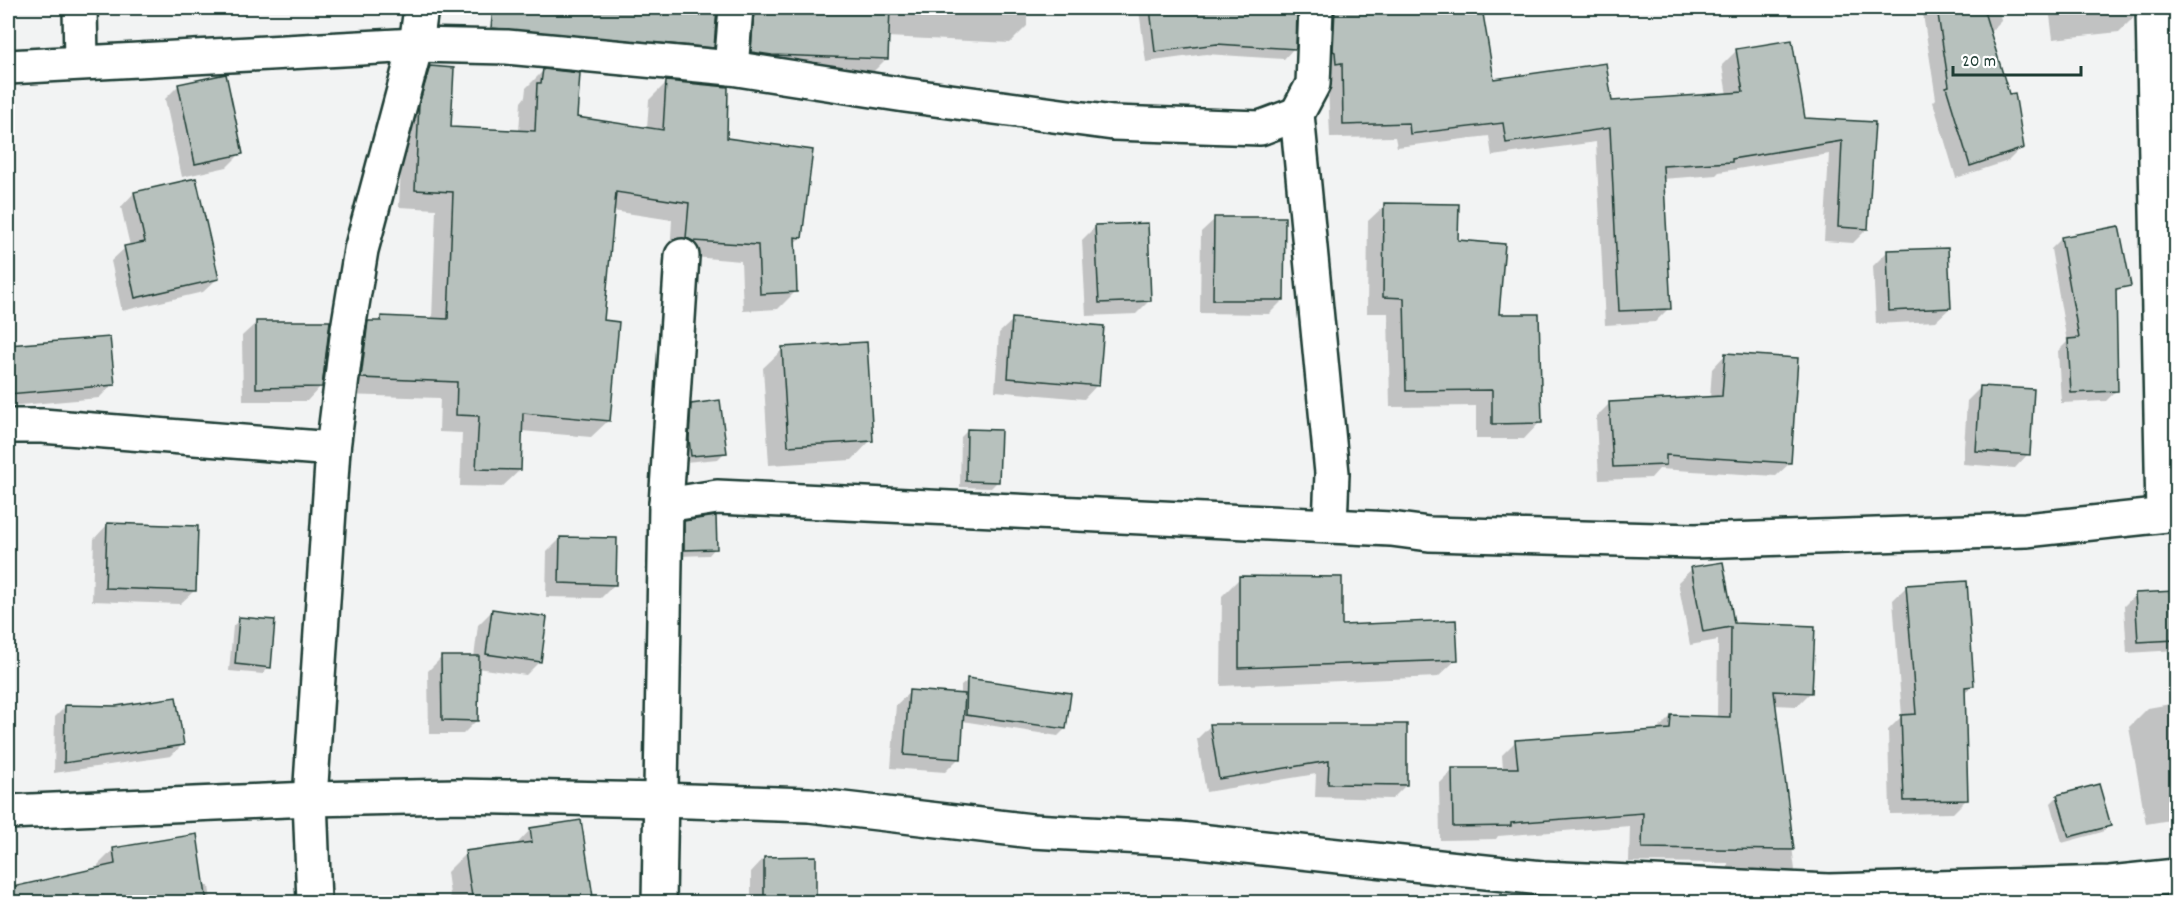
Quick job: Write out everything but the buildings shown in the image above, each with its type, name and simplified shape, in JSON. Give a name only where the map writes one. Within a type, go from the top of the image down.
[{"type":"street","points":[[80,8],[81,61]]},
{"type":"street","points":[[314,903],[310,799],[333,449],[348,329],[361,250],[416,45],[422,8]]},
{"type":"street","points":[[731,68],[736,8]]},
{"type":"street","points":[[1316,8],[1313,84],[1297,114],[1332,473],[1330,526]]},
{"type":"street","points":[[666,505],[717,497],[1391,529],[1429,534],[1695,542],[2026,530],[2170,515],[2153,8]]},
{"type":"street","points":[[8,67],[81,61],[416,45],[507,47],[731,68],[905,95],[1113,123],[1260,128],[1297,114]]},
{"type":"street","points":[[659,903],[666,505],[682,256]]},
{"type":"street","points":[[8,426],[42,426],[333,449]]},
{"type":"street","points":[[8,812],[310,799],[457,796],[660,800],[809,805],[1032,831],[1180,839],[1542,878],[1829,891],[2111,893],[2176,876]]}]
